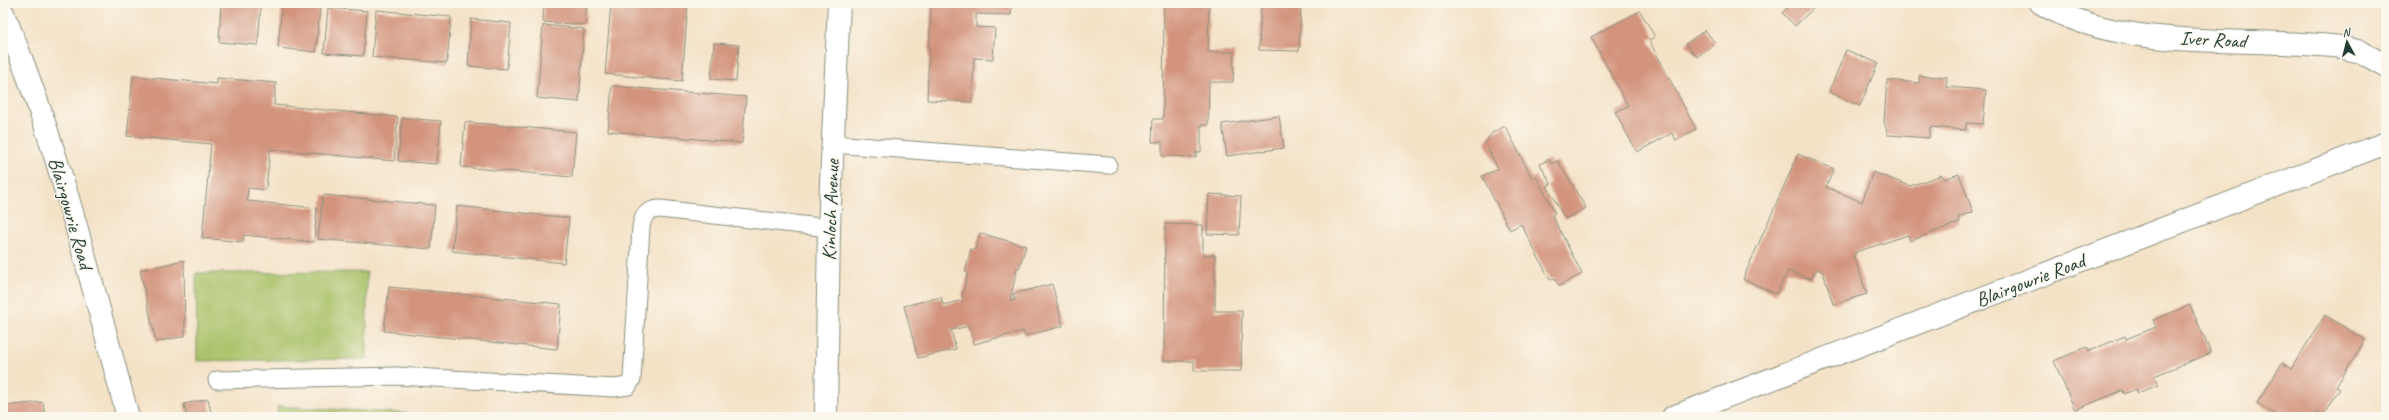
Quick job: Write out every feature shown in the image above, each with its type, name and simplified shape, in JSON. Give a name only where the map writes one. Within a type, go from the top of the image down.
[{"type":"street","name":"Kinloch Avenue","points":[[826,417],[829,228],[839,3]]},
{"type":"street","name":"Iver Road","points":[[2041,3],[2075,19],[2105,28],[2160,36],[2341,47],[2361,52],[2386,66]]},
{"type":"street","name":"Blairgowrie Road","points":[[3,13],[17,46],[64,182],[128,417]]},
{"type":"street","name":"Blairgowrie Road","points":[[1673,417],[2386,143]]},
{"type":"lane","points":[[833,144],[1108,165]]},
{"type":"lane","points":[[217,380],[397,376],[614,388],[628,386],[632,379],[642,227],[646,213],[652,210],[660,209],[829,228]]},
{"type":"green space","points":[[367,272],[367,359],[197,361],[196,273]]},
{"type":"green space","points":[[278,406],[470,417],[277,417]]},
{"type":"building","points":[[221,3],[261,3],[258,45],[219,42]]},
{"type":"building","points":[[282,3],[320,6],[316,52],[278,48]]},
{"type":"building","points":[[544,3],[587,3],[585,25],[543,22]]},
{"type":"building","points":[[611,3],[688,3],[682,81],[605,74]]},
{"type":"building","points":[[931,3],[1012,3],[1011,15],[976,14],[976,27],[995,28],[993,59],[974,58],[972,102],[927,100]]},
{"type":"building","points":[[1164,3],[1209,3],[1208,52],[1234,52],[1233,82],[1209,82],[1208,125],[1201,125],[1201,152],[1196,152],[1196,157],[1162,156],[1162,142],[1152,142],[1153,119],[1163,119]]},
{"type":"building","points":[[1261,3],[1301,3],[1299,51],[1259,50]]},
{"type":"building","points":[[1781,3],[1819,3],[1795,26],[1782,13],[1787,8]]},
{"type":"building","points":[[328,8],[367,11],[363,56],[324,53]]},
{"type":"building","points":[[376,10],[451,17],[447,63],[372,57]]},
{"type":"building","points":[[1640,11],[1655,37],[1649,40],[1696,129],[1676,140],[1672,133],[1637,152],[1615,112],[1628,106],[1591,37]]},
{"type":"building","points":[[471,19],[511,23],[507,69],[468,66]]},
{"type":"building","points":[[543,25],[584,29],[579,102],[537,98]]},
{"type":"building","points":[[1705,30],[1715,43],[1697,57],[1686,44]]},
{"type":"building","points":[[714,43],[739,45],[736,81],[711,79]]},
{"type":"building","points":[[1846,50],[1878,63],[1860,106],[1829,92]]},
{"type":"building","points":[[133,76],[217,84],[217,78],[276,83],[274,105],[398,117],[394,161],[270,149],[266,190],[248,188],[247,201],[317,208],[314,242],[244,235],[243,242],[202,238],[211,144],[127,136]]},
{"type":"building","points":[[1919,76],[1947,77],[1946,87],[1986,90],[1983,124],[1966,123],[1966,130],[1930,127],[1929,138],[1888,135],[1884,121],[1887,80],[1919,83]]},
{"type":"building","points":[[612,86],[746,97],[742,143],[608,131]]},
{"type":"building","points":[[1279,116],[1284,148],[1227,156],[1222,124]]},
{"type":"building","points":[[402,118],[441,121],[437,164],[398,161]]},
{"type":"building","points":[[465,122],[576,132],[572,177],[461,167]]},
{"type":"building","points":[[1505,126],[1532,178],[1536,176],[1555,213],[1552,215],[1582,274],[1559,286],[1554,278],[1550,280],[1521,224],[1510,230],[1482,176],[1498,169],[1485,143],[1492,133]]},
{"type":"building","points":[[1798,154],[1834,169],[1826,187],[1862,202],[1873,172],[1910,186],[1942,175],[1945,179],[1959,174],[1973,212],[1958,217],[1960,222],[1910,241],[1908,235],[1856,252],[1854,257],[1867,294],[1833,304],[1823,272],[1817,269],[1811,279],[1788,271],[1776,294],[1743,279]]},
{"type":"building","points":[[1549,159],[1551,164],[1558,161],[1586,208],[1565,219],[1547,186],[1551,184],[1540,164]]},
{"type":"building","points":[[1209,194],[1241,196],[1239,235],[1207,234]]},
{"type":"building","points":[[323,195],[435,205],[431,249],[318,239]]},
{"type":"building","points":[[457,206],[569,218],[564,263],[452,251]]},
{"type":"building","points":[[1165,224],[1203,225],[1203,255],[1215,255],[1215,311],[1242,311],[1241,371],[1194,371],[1194,361],[1164,361]]},
{"type":"building","points":[[980,233],[1026,246],[1019,268],[1017,268],[1010,301],[1015,300],[1013,294],[1052,284],[1063,326],[1025,336],[1023,331],[974,344],[969,326],[951,330],[956,349],[918,358],[904,306],[941,297],[943,305],[963,300],[962,296],[968,273],[965,272],[971,249],[975,250]]},
{"type":"building","points":[[184,260],[185,336],[156,342],[140,270]]},
{"type":"building","points":[[389,287],[561,304],[557,349],[384,331]]},
{"type":"building","points":[[2190,305],[2211,353],[2154,376],[2158,385],[2138,393],[2136,389],[2124,394],[2123,390],[2075,410],[2054,361],[2087,347],[2089,351],[2125,336],[2126,339],[2156,327],[2153,320]]},
{"type":"building","points":[[2325,315],[2365,340],[2336,387],[2340,389],[2323,416],[2318,412],[2315,417],[2279,417],[2257,403],[2282,363],[2291,369]]},
{"type":"building","points":[[208,399],[212,417],[187,417],[184,404]]},
{"type":"building","points":[[43,402],[45,417],[3,417],[3,406]]}]
